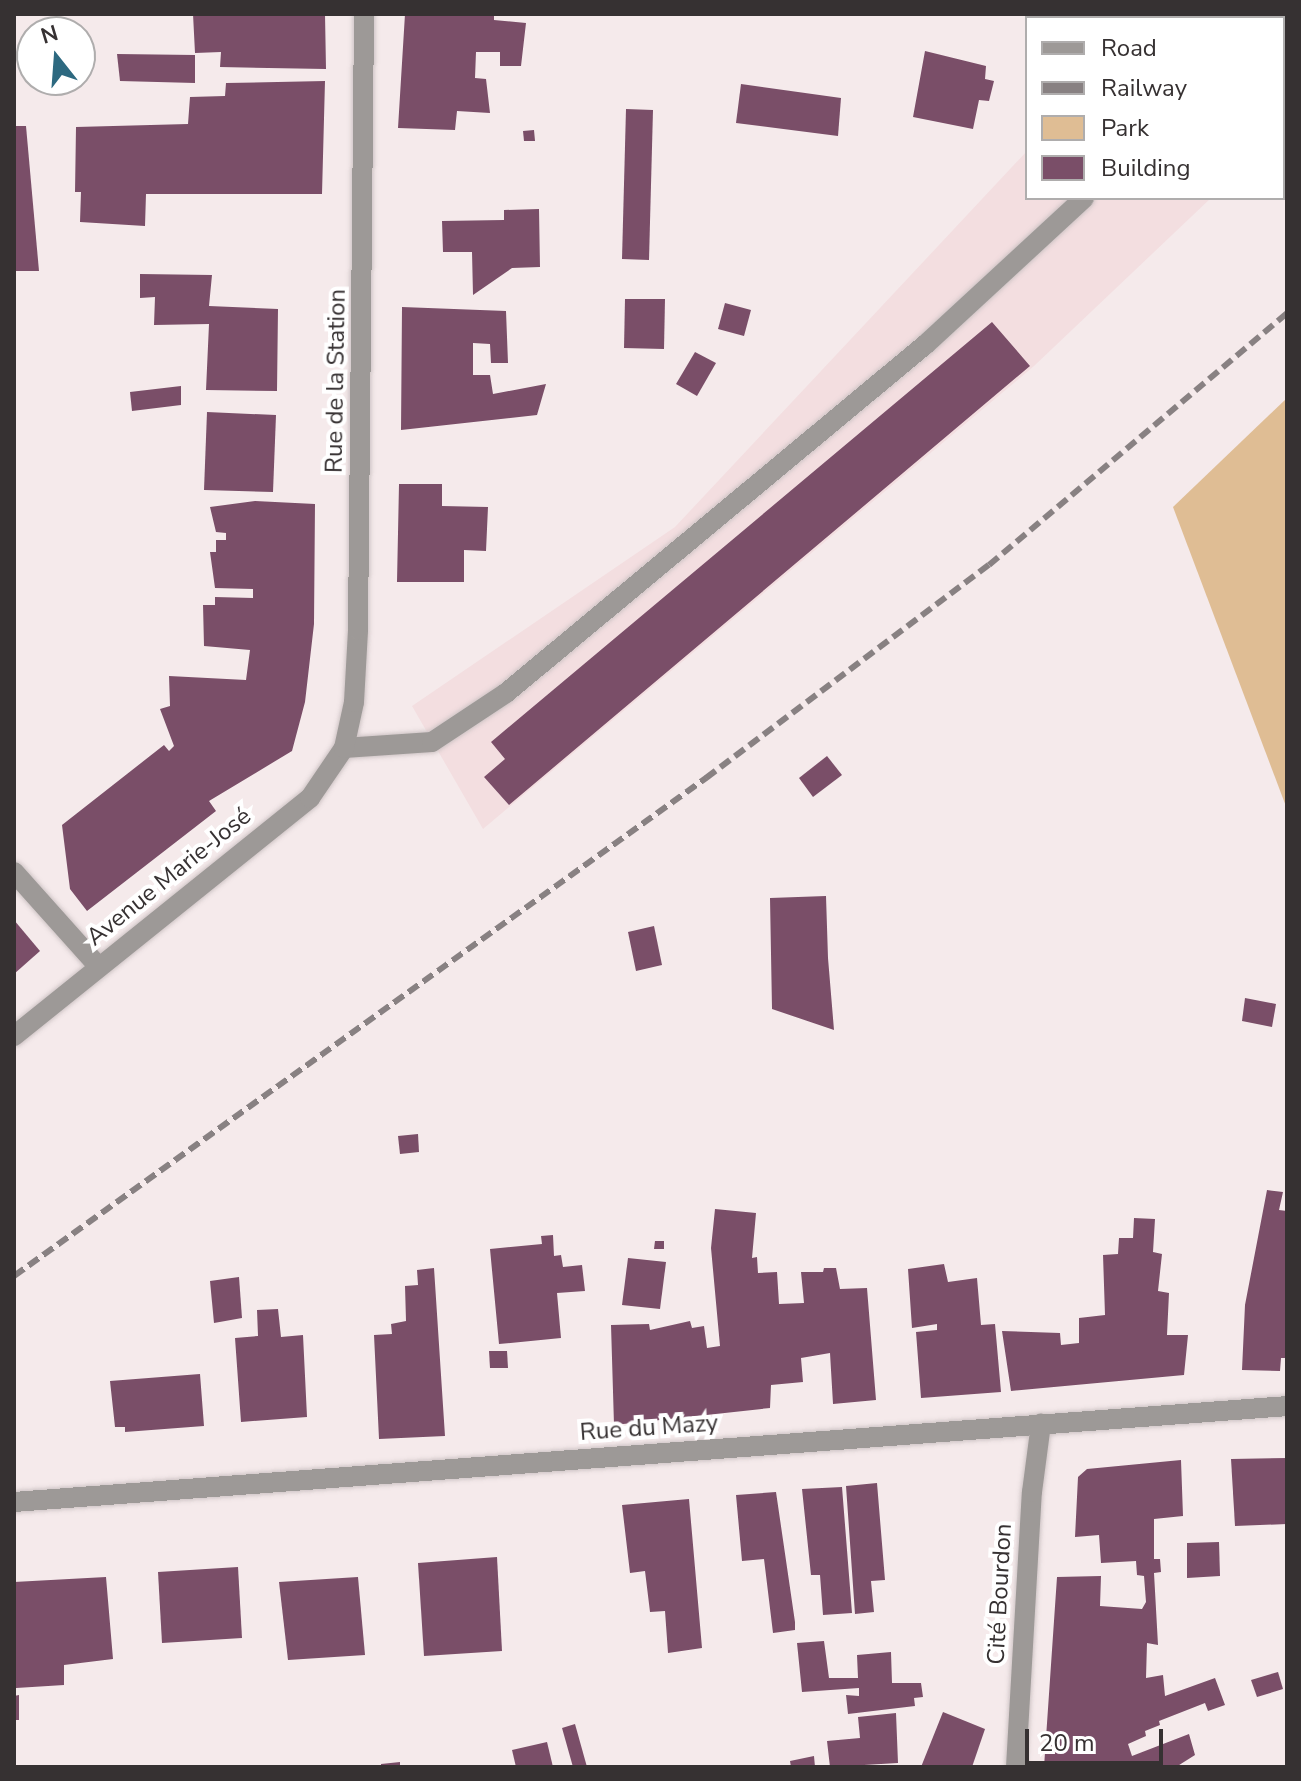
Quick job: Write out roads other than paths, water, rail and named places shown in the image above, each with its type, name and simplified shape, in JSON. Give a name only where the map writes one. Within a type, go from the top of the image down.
[{"type":"street","name":"Rue de la Station","points":[[344,748],[354,702],[358,630],[364,14]]},
{"type":"street","points":[[344,748],[432,742],[506,693],[915,354],[1082,200]]},
{"type":"street","name":"Avenue Marie-José","points":[[14,1036],[310,798],[344,748]]},
{"type":"street","points":[[14,872],[98,966]]},
{"type":"street","name":"Rue du Mazy","points":[[14,1502],[1287,1406]]},
{"type":"street","name":"Cité Bourdon","points":[[1016,1767],[1032,1492],[1041,1424]]},
{"type":"railway","points":[[14,1276],[706,778],[989,565],[1287,313]]}]
